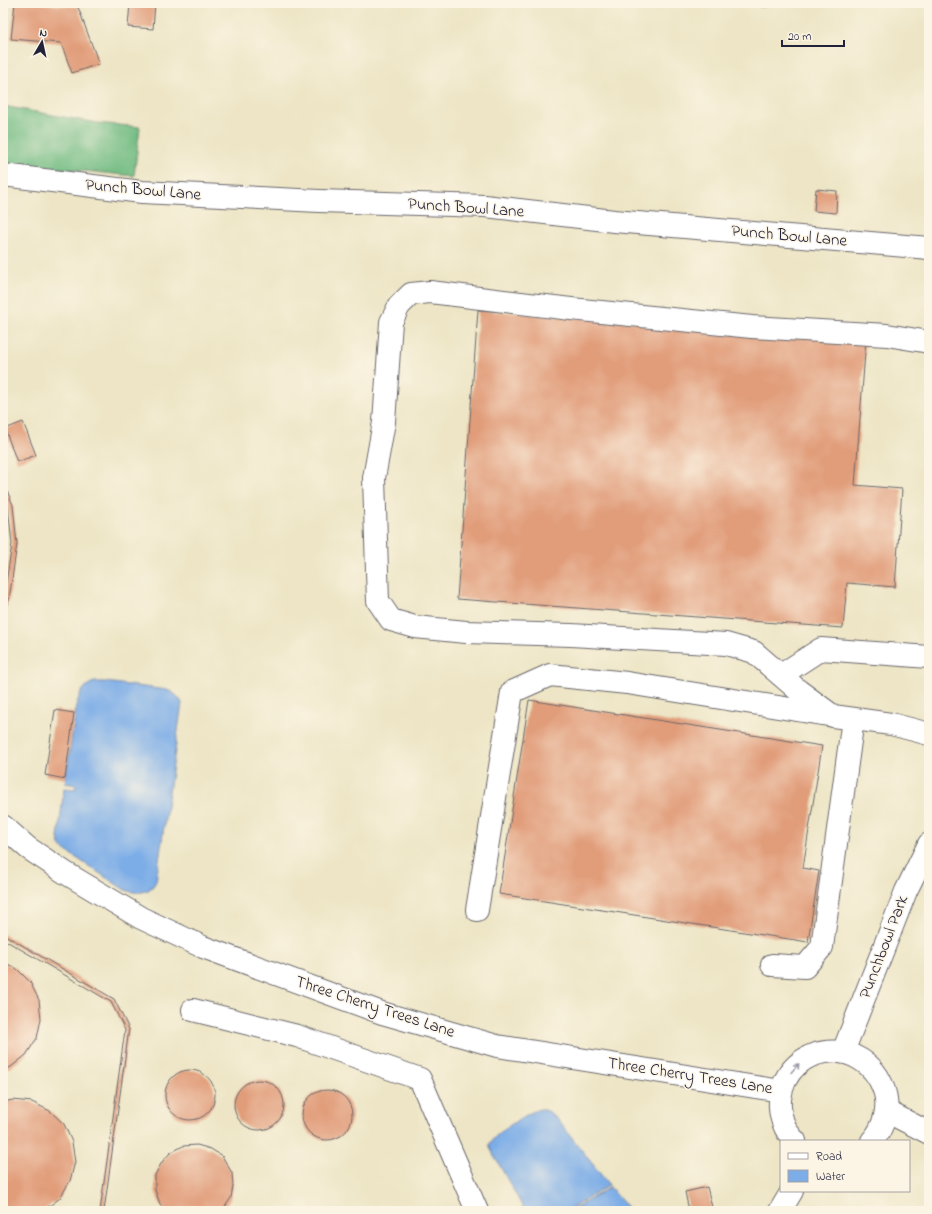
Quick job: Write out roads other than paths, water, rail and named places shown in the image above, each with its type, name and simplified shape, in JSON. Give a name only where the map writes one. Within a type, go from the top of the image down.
[{"type":"street","name":"Punch Bowl Lane","points":[[3,175],[142,192],[319,201],[485,206],[614,221],[929,248]]},
{"type":"street","points":[[843,718],[799,691],[754,652],[726,644],[571,635],[466,632],[415,628],[391,620],[378,601],[374,478],[384,422],[392,322],[399,306],[411,294],[430,292],[571,310],[752,327],[887,335],[929,342]]},
{"type":"street","points":[[781,675],[821,649],[929,657]]},
{"type":"street","points":[[477,910],[512,692],[550,674],[627,683],[843,718],[891,724],[929,734]]},
{"type":"street","points":[[772,965],[805,966],[822,947],[843,718]]},
{"type":"street","name":"Three Cherry Trees Lane","points":[[3,826],[28,848],[52,864],[141,918],[203,947],[382,1012],[497,1046],[781,1091]]},
{"type":"street","name":"Punchbowl Park","points":[[843,1052],[906,891],[929,844]]},
{"type":"street","points":[[193,1010],[297,1036],[420,1079],[477,1211]]},
{"type":"street","points":[[794,1140],[789,1135],[782,1122],[780,1106],[781,1091],[788,1076],[798,1064],[812,1056],[827,1051],[843,1052],[858,1057],[871,1067],[880,1080],[886,1095],[886,1111],[882,1126],[873,1140]]},
{"type":"street","points":[[886,1111],[929,1133]]},
{"type":"street","points":[[780,1211],[791,1192]]},
{"type":"water","points":[[95,682],[167,690],[176,695],[182,703],[156,881],[147,891],[143,892],[125,890],[63,849],[58,838],[64,788],[75,789],[76,785],[65,783],[77,703],[83,690],[91,683]]},
{"type":"water","points":[[540,1109],[548,1111],[558,1120],[609,1185],[567,1211],[525,1211],[490,1148],[491,1142],[499,1133],[521,1118]]},
{"type":"water","points":[[610,1187],[630,1211],[571,1211]]}]
